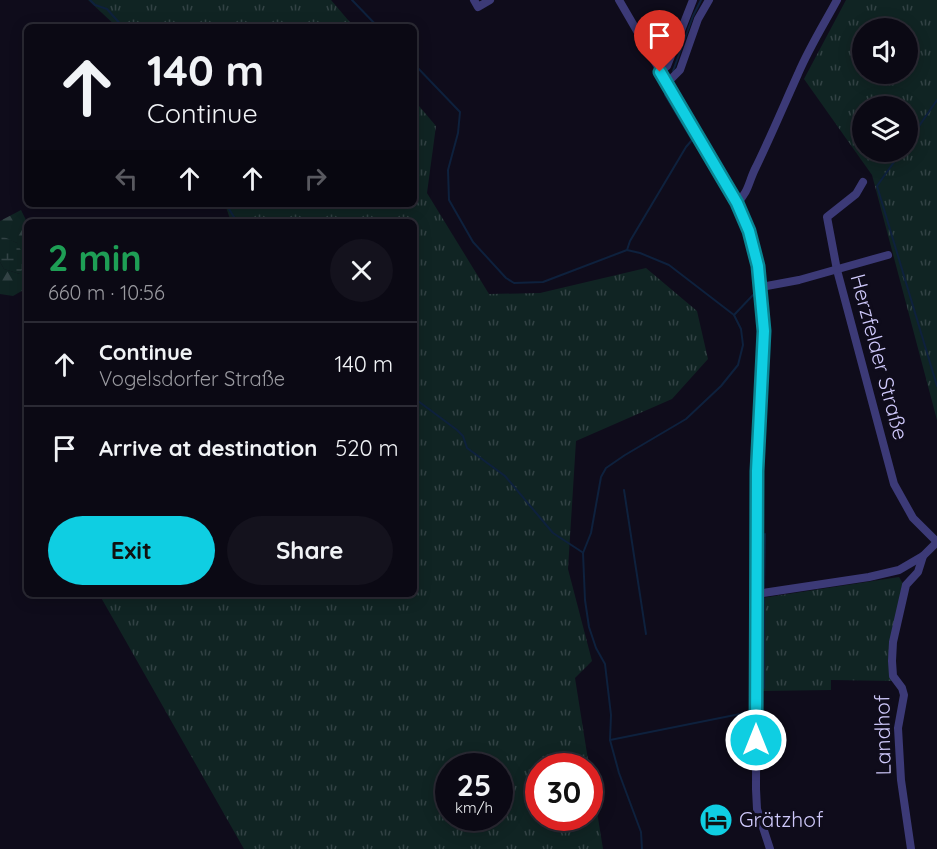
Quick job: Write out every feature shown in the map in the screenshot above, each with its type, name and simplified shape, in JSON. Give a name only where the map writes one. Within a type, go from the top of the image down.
[{"type":"street","points":[[474,0],[478,7],[490,0]]},
{"type":"street","points":[[619,0],[737,203],[754,248],[761,286],[764,331],[757,471],[757,809],[770,849]]},
{"type":"street","points":[[660,72],[667,66],[693,0]]},
{"type":"street","points":[[667,83],[680,70],[698,19],[709,0]]},
{"type":"street","points":[[737,203],[744,197],[749,187],[755,168],[765,152],[798,71],[837,0]]},
{"type":"street","name":"Herzfelder Straße","points":[[864,182],[856,194],[827,217],[837,270],[894,484],[913,518],[937,542]]},
{"type":"street","points":[[761,286],[837,270],[888,255]]},
{"type":"street","points":[[756,594],[899,570],[923,556],[937,542]]},
{"type":"street","name":"Landhof","points":[[911,849],[901,780],[898,728],[904,695],[894,676],[892,661],[893,642],[906,585],[918,573],[923,556]]},
{"type":"green space","points":[[88,0],[331,0],[351,24],[114,24]]},
{"type":"green space","points":[[846,0],[937,0],[937,420],[872,175],[863,162],[918,162],[918,96],[852,96],[852,147],[804,79]]},
{"type":"green space","points":[[417,104],[436,126],[427,193],[489,294],[540,293],[646,268],[697,311],[708,359],[672,399],[576,441],[568,569],[592,661],[575,678],[587,753],[525,753],[525,831],[600,831],[603,849],[244,849],[101,597],[417,597],[417,219],[230,219],[226,207],[417,207]]},
{"type":"green space","points":[[21,210],[26,219],[24,290],[13,296],[0,294],[0,262],[4,269],[20,274],[17,243],[0,236],[0,221]]},
{"type":"green space","points":[[0,235],[17,243],[24,256],[24,265],[20,274],[4,269],[0,262]]},
{"type":"green space","points":[[899,577],[905,587],[893,636],[893,681],[831,680],[831,690],[762,691],[762,598]]},
{"type":"waterway","points":[[90,0],[95,5],[107,9],[120,24]]},
{"type":"waterway","points":[[352,0],[375,24]]},
{"type":"waterway","points":[[673,71],[701,0]]},
{"type":"waterway","points":[[417,67],[460,112],[458,133],[448,170],[449,200],[473,242],[506,278],[514,283],[543,282],[627,250],[669,265],[734,315],[741,329],[743,345],[738,365],[721,386],[686,419],[606,468],[601,477],[591,533],[583,553],[585,600],[589,627],[596,648],[605,664],[611,715],[610,740],[619,773],[641,832],[642,849]]},
{"type":"waterway","points":[[627,250],[630,241],[692,140],[665,95],[666,91]]},
{"type":"waterway","points":[[918,128],[937,100]]},
{"type":"waterway","points":[[894,162],[877,186],[937,386]]},
{"type":"waterway","points":[[228,207],[235,219]]},
{"type":"waterway","points":[[734,315],[753,295],[756,295]]},
{"type":"waterway","points":[[418,401],[457,430],[463,436],[467,448],[505,476],[553,533],[582,552]]},
{"type":"waterway","points":[[624,490],[646,634]]},
{"type":"waterway","points":[[764,588],[765,534]]},
{"type":"waterway","points":[[764,598],[764,688]]},
{"type":"waterway","points":[[610,740],[750,712],[750,688]]},
{"type":"place","name":"Grätzhof","points":[[716,820]]},
{"type":"route","points":[[660,72],[737,203],[754,248],[761,286],[764,331],[757,471],[756,740]]}]
